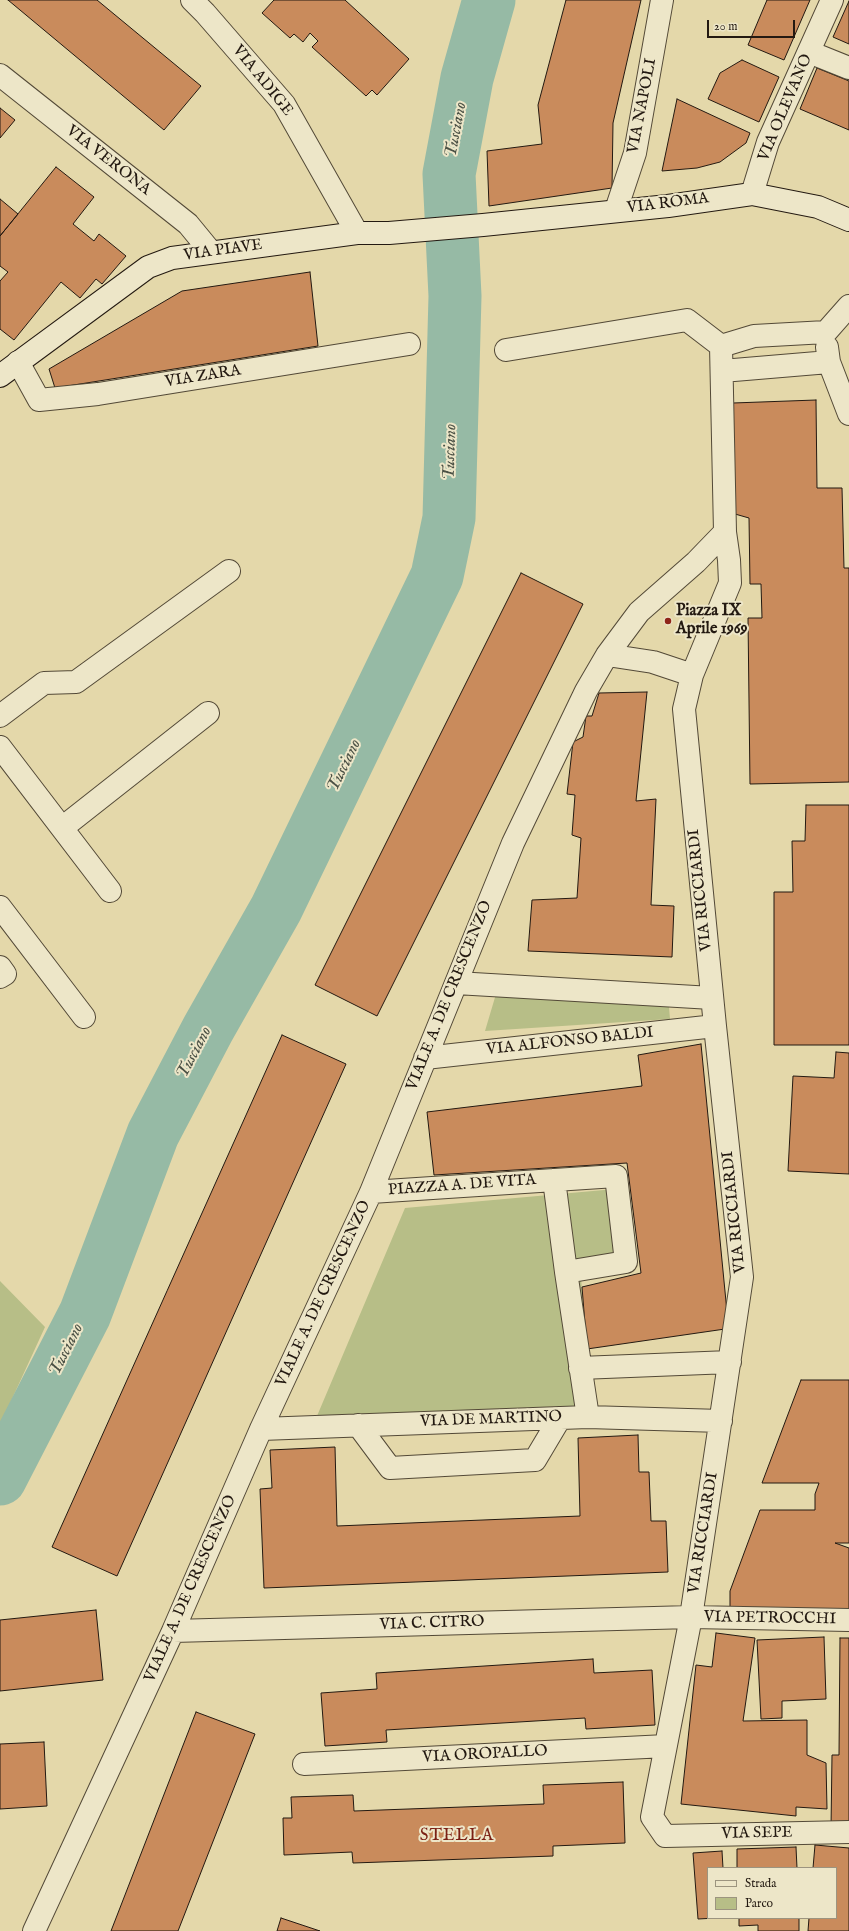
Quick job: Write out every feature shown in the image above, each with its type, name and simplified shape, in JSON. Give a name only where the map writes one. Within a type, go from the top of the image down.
[{"type":"street","name":"VIA ADIGE","points":[[192,0],[284,104],[357,233]]},
{"type":"street","name":"VIA NAPOLI","points":[[616,210],[635,153],[662,0]]},
{"type":"street","name":"VIA OLEVANO","points":[[752,194],[768,142],[832,0]]},
{"type":"street","points":[[809,52],[849,68]]},
{"type":"street","name":"VIA VERONA","points":[[0,75],[188,224],[211,252]]},
{"type":"street","name":"VIA ROMA","points":[[484,226],[616,210],[668,206],[752,194],[818,207],[849,220]]},
{"type":"street","name":"VIA PIAVE","points":[[6,369],[148,267],[172,258],[357,233],[389,233],[484,226]]},
{"type":"street","points":[[506,350],[687,320],[721,346],[754,336],[826,332],[849,306]]},
{"type":"street","points":[[826,332],[829,362],[849,414]]},
{"type":"street","name":"VIA ZARA","points":[[6,369],[39,400],[98,394],[409,344]]},
{"type":"street","name":"VIA RICCIARDI","points":[[665,1836],[652,1817],[691,1617],[742,1277],[712,998],[684,709],[692,675],[730,584],[729,560],[725,532],[721,346]]},
{"type":"street","points":[[722,372],[829,362]]},
{"type":"street","name":"VIALE A. DE CRESCENZO","points":[[34,1931],[174,1631],[261,1429],[371,1192],[513,843],[586,691],[607,655],[639,612],[696,562],[725,532]]},
{"type":"street","points":[[0,716],[44,683],[76,682],[229,572]]},
{"type":"street","points":[[607,655],[653,662],[692,675]]},
{"type":"street","points":[[62,828],[208,714]]},
{"type":"street","points":[[0,747],[110,891]]},
{"type":"street","points":[[0,907],[84,1017]]},
{"type":"street","points":[[0,967],[5,974],[0,977]]},
{"type":"street","points":[[456,982],[712,998]]},
{"type":"street","name":"VIA ALFONSO BALDI","points":[[425,1058],[715,1026]]},
{"type":"street","name":"PIAZZA A. DE VITA","points":[[371,1192],[616,1176],[626,1262],[566,1272]]},
{"type":"street","name":"PIAZZA A. DE VITA","points":[[554,1180],[588,1417]]},
{"type":"street","points":[[580,1368],[730,1362]]},
{"type":"street","name":"VIA DE MARTINO","points":[[261,1429],[588,1417],[721,1421]]},
{"type":"street","points":[[358,1425],[390,1468],[535,1460],[560,1418]]},
{"type":"street","name":"VIA PETROCCHI","points":[[691,1617],[849,1620]]},
{"type":"street","name":"VIA C. CITRO","points":[[174,1631],[691,1617]]},
{"type":"street","name":"VIA OROPALLO","points":[[304,1764],[666,1746]]},
{"type":"street","name":"VIA SEPE","points":[[665,1836],[849,1832]]},
{"type":"green space","points":[[496,994],[669,1007],[670,1019],[485,1031]]},
{"type":"green space","points":[[626,1188],[635,1269],[581,1278],[587,1349],[595,1405],[317,1416],[405,1208]]},
{"type":"green space","points":[[0,1281],[45,1327],[0,1425]]},
{"type":"building","points":[[8,0],[97,0],[201,86],[164,130]]},
{"type":"building","points":[[274,0],[345,0],[409,59],[377,95],[372,90],[366,96],[312,47],[318,41],[310,33],[303,42],[294,34],[290,38],[262,13]]},
{"type":"building","points":[[566,0],[641,0],[613,123],[612,188],[489,206],[487,151],[542,144],[538,105]]},
{"type":"building","points":[[767,0],[810,0],[784,60],[748,45]]},
{"type":"building","points":[[849,1],[849,44],[833,37]]},
{"type":"building","points":[[742,60],[779,77],[759,122],[708,99],[720,73]]},
{"type":"building","points":[[817,68],[849,81],[849,130],[800,109]]},
{"type":"building","points":[[677,99],[750,133],[746,143],[720,162],[697,168],[662,171]]},
{"type":"building","points":[[0,108],[15,120],[0,138]]},
{"type":"building","points":[[56,167],[94,197],[73,224],[94,241],[99,234],[126,256],[102,284],[96,279],[80,298],[61,282],[14,340],[0,329],[0,281],[8,272],[0,266],[0,236]]},
{"type":"building","points":[[0,199],[18,214],[0,236]]},
{"type":"building","points":[[310,272],[318,346],[55,388],[49,369],[182,291]]},
{"type":"building","points":[[816,400],[817,488],[842,488],[844,568],[849,568],[849,782],[750,784],[748,618],[762,618],[761,584],[750,584],[749,518],[735,514],[733,403]]},
{"type":"building","points":[[521,573],[583,604],[377,1016],[315,985]]},
{"type":"building","points":[[647,692],[636,801],[656,799],[651,905],[674,906],[672,957],[528,951],[532,900],[577,898],[581,838],[572,835],[575,795],[567,794],[573,742],[583,737],[586,716],[592,716],[599,693]]},
{"type":"building","points":[[806,805],[849,805],[849,1045],[774,1045],[774,892],[793,892],[792,841],[805,841]]},
{"type":"building","points":[[282,1035],[346,1064],[117,1576],[52,1547]]},
{"type":"building","points":[[701,1044],[727,1312],[725,1329],[587,1349],[582,1287],[641,1273],[627,1163],[434,1175],[427,1112],[642,1086],[638,1055]]},
{"type":"building","points":[[836,1052],[849,1053],[849,1174],[788,1171],[793,1076],[834,1078]]},
{"type":"building","points":[[801,1380],[849,1380],[849,1543],[835,1543],[849,1548],[849,1612],[730,1612],[730,1591],[760,1510],[815,1510],[815,1494],[819,1483],[762,1483]]},
{"type":"building","points":[[638,1435],[639,1472],[649,1472],[651,1521],[666,1521],[668,1572],[264,1588],[260,1489],[272,1488],[270,1450],[335,1447],[337,1526],[580,1516],[578,1438]]},
{"type":"building","points":[[96,1610],[103,1680],[0,1691],[0,1620]]},
{"type":"building","points":[[716,1633],[755,1638],[743,1721],[807,1720],[807,1755],[826,1763],[827,1809],[796,1807],[796,1816],[681,1804],[696,1665],[712,1667]]},
{"type":"building","points":[[824,1637],[826,1699],[782,1701],[782,1718],[761,1719],[757,1640]]},
{"type":"building","points":[[840,1638],[849,1638],[849,1828],[831,1828],[832,1755],[839,1755]]},
{"type":"building","points":[[593,1659],[594,1673],[652,1670],[655,1725],[586,1729],[585,1718],[386,1730],[387,1742],[325,1746],[321,1693],[377,1689],[376,1673]]},
{"type":"building","points":[[196,1712],[255,1734],[178,1931],[111,1931]]},
{"type":"building","points":[[44,1742],[47,1806],[0,1809],[0,1744]]},
{"type":"building","points":[[623,1782],[625,1843],[553,1846],[553,1856],[353,1863],[352,1852],[284,1855],[283,1818],[292,1818],[291,1797],[353,1795],[354,1811],[544,1804],[543,1785]]},
{"type":"building","points":[[815,1845],[849,1848],[849,1931],[808,1931],[809,1919],[837,1919],[837,1867],[813,1867]]},
{"type":"building","points":[[796,1847],[797,1867],[737,1867],[737,1849]]},
{"type":"building","points":[[722,1851],[723,1867],[707,1867],[707,1918],[698,1919],[693,1853]]},
{"type":"building","points":[[281,1918],[320,1931],[277,1931]]},
{"type":"building","points":[[739,1919],[799,1919],[799,1931],[758,1931],[758,1925],[739,1926]]},
{"type":"waterway","name":"Tusciano","points":[[0,1479],[85,1314],[153,1134],[208,1029],[276,909],[437,576],[449,518],[455,296],[449,174],[467,78],[489,0]]},
{"type":"place","name":"Piazza IX Aprile 1969","points":[[668,621]]},
{"type":"district","name":"STELLA","points":[[457,1837]]}]
